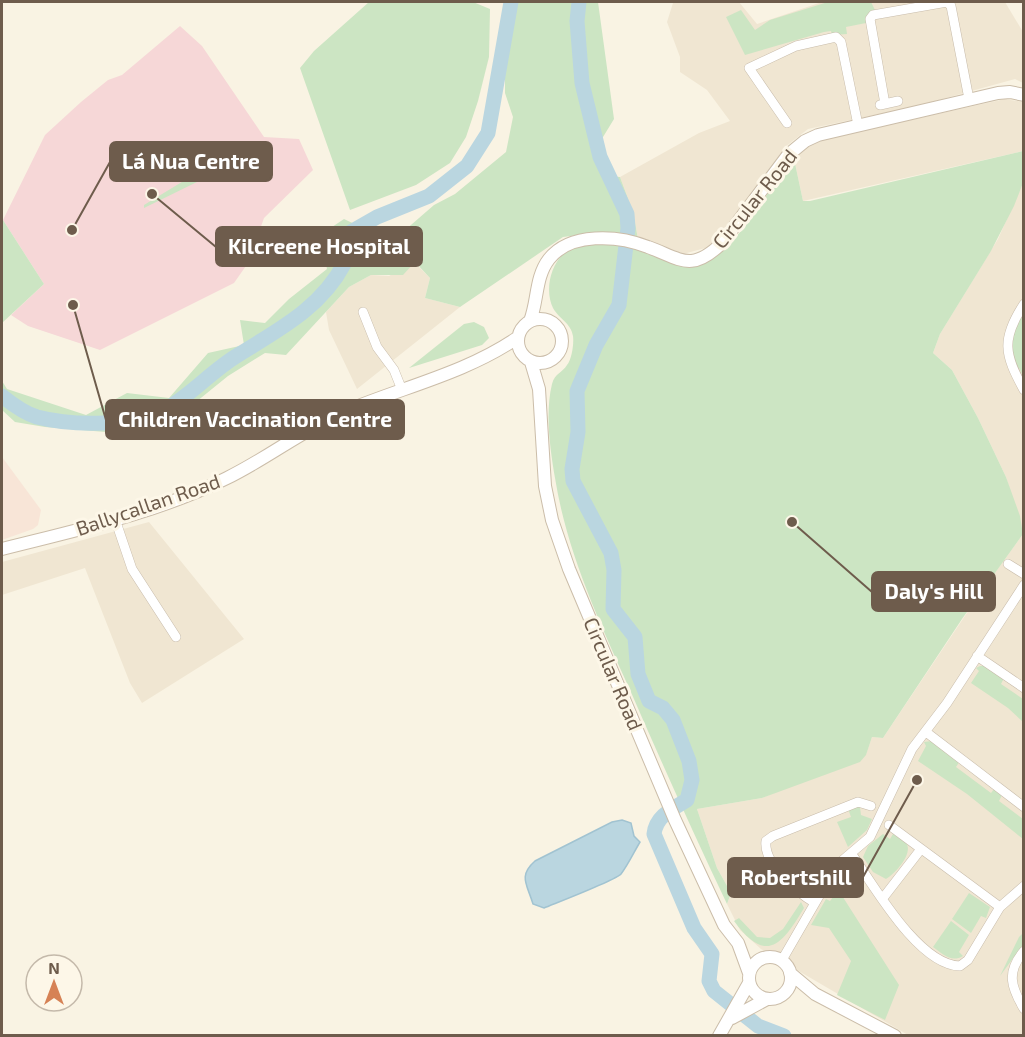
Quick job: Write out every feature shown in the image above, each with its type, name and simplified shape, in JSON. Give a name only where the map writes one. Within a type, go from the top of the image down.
[{"type":"main road","name":"Circular Road","points":[[518,338],[524,325],[530,321],[536,307],[540,276],[549,259],[560,249],[584,240],[611,240],[637,243],[677,260],[704,257],[722,243],[794,148],[818,135],[998,93],[1022,94]]},
{"type":"main road","points":[[538,388],[562,348],[562,340],[557,327],[543,307],[540,276]]},
{"type":"main road","points":[[530,321],[537,318],[552,322]]},
{"type":"main road","points":[[518,338],[520,352],[531,362],[539,364],[553,360]]},
{"type":"main road","name":"Ballycallan Road","points":[[486,358],[518,338]]},
{"type":"main road","name":"Ballycallan Road","points":[[2,549],[115,519],[175,500],[228,478],[301,433],[344,412],[486,358],[520,352]]},
{"type":"main road","name":"Circular Road","points":[[531,362],[538,388],[542,456],[552,520],[569,569],[666,802],[724,925],[738,943],[747,983]]},
{"type":"main road","name":"Circular Road","points":[[738,943],[767,957]]},
{"type":"main road","points":[[719,1035],[733,1016],[754,964],[767,957],[782,960],[790,973],[815,994],[896,1035]]},
{"type":"main road","points":[[782,995],[789,988],[790,973]]},
{"type":"main road","points":[[747,983],[754,992],[767,999]]},
{"type":"main road","points":[[733,1016],[767,999],[782,995],[815,994]]},
{"type":"street","points":[[898,101],[883,104],[870,19],[873,15],[947,2],[951,6],[969,99]]},
{"type":"street","points":[[787,123],[749,68],[796,46],[836,37],[841,42],[858,125]]},
{"type":"street","points":[[1023,304],[1009,327],[1007,344],[1007,358],[1023,390]]},
{"type":"street","points":[[363,312],[377,347],[394,370],[402,390]]},
{"type":"street","points":[[115,519],[132,569],[176,637]]},
{"type":"street","points":[[1008,564],[1023,574]]},
{"type":"street","points":[[782,960],[837,865],[870,837],[912,749],[926,732],[1023,585]]},
{"type":"street","points":[[977,656],[1023,688]]},
{"type":"street","points":[[926,732],[1023,807]]},
{"type":"street","points":[[815,903],[790,886],[766,850],[766,841],[773,836],[858,802],[871,806]]},
{"type":"street","points":[[889,825],[1000,907]]},
{"type":"street","points":[[883,898],[921,849]]},
{"type":"street","points":[[851,853],[911,939],[950,966],[960,966],[968,960],[1000,907],[1023,886]]},
{"type":"street","points":[[1023,951],[1011,969],[1010,981],[1023,1009]]},
{"type":"shaded area","points":[[739,2],[757,24],[822,2],[1005,2],[1023,32],[1023,83],[1015,79],[917,106],[808,129],[785,147],[738,215],[709,247],[683,254],[638,239],[633,212],[620,177],[699,133],[730,121],[707,90],[680,72],[680,57],[667,22],[673,3]]},
{"type":"shaded area","points":[[180,26],[202,46],[264,137],[299,139],[313,170],[264,218],[248,263],[234,283],[100,350],[28,326],[11,315],[44,284],[3,220],[45,135],[108,80],[122,75]]},
{"type":"shaded area","points":[[1005,99],[1023,102],[1023,151],[803,201],[793,154],[816,141]]},
{"type":"shaded area","points":[[1023,183],[1023,532],[1006,477],[978,418],[952,370],[933,353],[940,334],[998,239]]},
{"type":"shaded area","points":[[414,262],[430,278],[425,298],[460,307],[357,389],[329,330],[326,312],[349,287],[371,275],[389,276]]},
{"type":"shaded area","points":[[2,457],[41,510],[38,525],[33,529],[2,540]]},
{"type":"shaded area","points":[[149,522],[244,639],[142,703],[130,683],[85,568],[2,595],[2,562]]},
{"type":"shaded area","points":[[1023,534],[1023,1035],[908,1035],[761,949],[740,930],[727,904],[731,893],[717,868],[697,809],[762,798],[866,754],[872,737],[883,738]]},
{"type":"green space","points":[[369,2],[473,2],[490,9],[489,57],[466,137],[450,163],[416,185],[350,210],[300,68],[314,51]]},
{"type":"green space","points":[[517,2],[598,2],[614,119],[603,137],[596,159],[609,176],[620,177],[633,212],[638,239],[595,233],[563,237],[460,307],[425,298],[430,278],[415,262],[403,275],[371,275],[349,287],[286,355],[265,353],[228,376],[154,436],[45,427],[15,422],[2,410],[2,381],[7,389],[86,415],[127,393],[169,398],[208,353],[244,345],[240,320],[265,323],[289,299],[327,269],[320,235],[344,219],[367,230],[389,234],[404,231],[434,205],[455,194],[506,152],[513,117],[505,93],[505,61]]},
{"type":"green space","points":[[828,2],[871,2],[875,10],[866,23],[846,27],[847,34],[832,35],[831,31],[824,32],[745,55],[726,17],[741,10],[755,30],[770,20]]},
{"type":"green space","points":[[1023,151],[1023,183],[1014,206],[991,251],[940,334],[933,353],[952,370],[978,418],[1006,477],[1020,516],[1023,534],[962,619],[883,738],[872,737],[866,755],[860,762],[762,798],[697,809],[717,868],[731,893],[727,904],[607,638],[585,586],[567,533],[553,467],[549,407],[553,380],[569,362],[573,339],[570,328],[550,301],[549,285],[553,268],[568,250],[596,242],[617,243],[636,248],[681,266],[690,267],[709,261],[730,244],[740,232],[793,154],[803,201],[810,201]]},
{"type":"green space","points":[[195,174],[198,176],[197,182],[144,208],[144,205]]},
{"type":"green space","points":[[2,221],[44,284],[2,323]]},
{"type":"green space","points":[[1023,314],[1023,376],[1019,368],[1015,368],[1011,337]]},
{"type":"green space","points":[[474,322],[484,327],[489,338],[482,345],[409,368],[464,324]]},
{"type":"green space","points":[[986,666],[1004,678],[1001,684],[1023,699],[1023,722],[1008,708],[971,683],[979,671],[976,668]]},
{"type":"green space","points":[[932,741],[960,761],[956,767],[991,793],[994,789],[1002,795],[999,801],[1023,819],[1023,839],[967,794],[918,761],[926,746],[924,742]]},
{"type":"green space","points":[[860,807],[861,815],[872,819],[867,830],[848,847],[837,822],[851,817],[848,809]]},
{"type":"green space","points":[[883,834],[890,839],[893,834],[905,842],[908,847],[902,863],[886,879],[873,872],[863,857],[868,846]]},
{"type":"green space","points":[[833,886],[839,891],[899,985],[885,1020],[837,995],[851,961],[829,928],[811,925],[826,899],[830,901],[833,897],[828,894]]},
{"type":"green space","points":[[969,893],[990,907],[986,918],[981,916],[971,933],[952,919]]},
{"type":"green space","points":[[801,902],[804,908],[796,921],[781,940],[773,945],[764,946],[755,943],[734,921],[739,918],[757,937],[770,938],[783,929]]},
{"type":"green space","points":[[951,921],[969,935],[959,952],[963,956],[955,959],[947,957],[933,947]]},
{"type":"green space","points":[[1023,933],[1022,946],[1000,976],[1019,937]]},
{"type":"water","points":[[622,820],[631,823],[634,836],[640,842],[621,874],[544,908],[533,904],[525,876],[535,861],[612,822]]},
{"type":"waterway","points":[[2,396],[27,413],[51,420],[104,423],[139,419],[168,408],[229,361],[297,317],[323,293],[344,264],[339,247],[349,233],[377,217],[429,196],[467,166],[488,133],[511,2]]},
{"type":"waterway","points":[[579,2],[577,21],[582,83],[600,157],[627,214],[628,228],[619,305],[596,345],[577,391],[578,432],[572,469],[573,481],[611,553],[614,570],[613,609],[635,637],[638,674],[649,701],[663,708],[673,720],[689,761],[692,780],[687,800],[661,818],[654,834],[694,928],[712,954],[709,981],[714,991],[758,1026],[784,1036]]},
{"type":"place","name":"Kilcreene Hospital","points":[[152,194]]},
{"type":"place","name":"Lá Nua Centre","points":[[72,230]]},
{"type":"place","name":"Children Vaccination Centre","points":[[73,305]]},
{"type":"place","name":"Daly's Hill","points":[[792,522]]},
{"type":"place","name":"Robertshill","points":[[917,780]]}]
